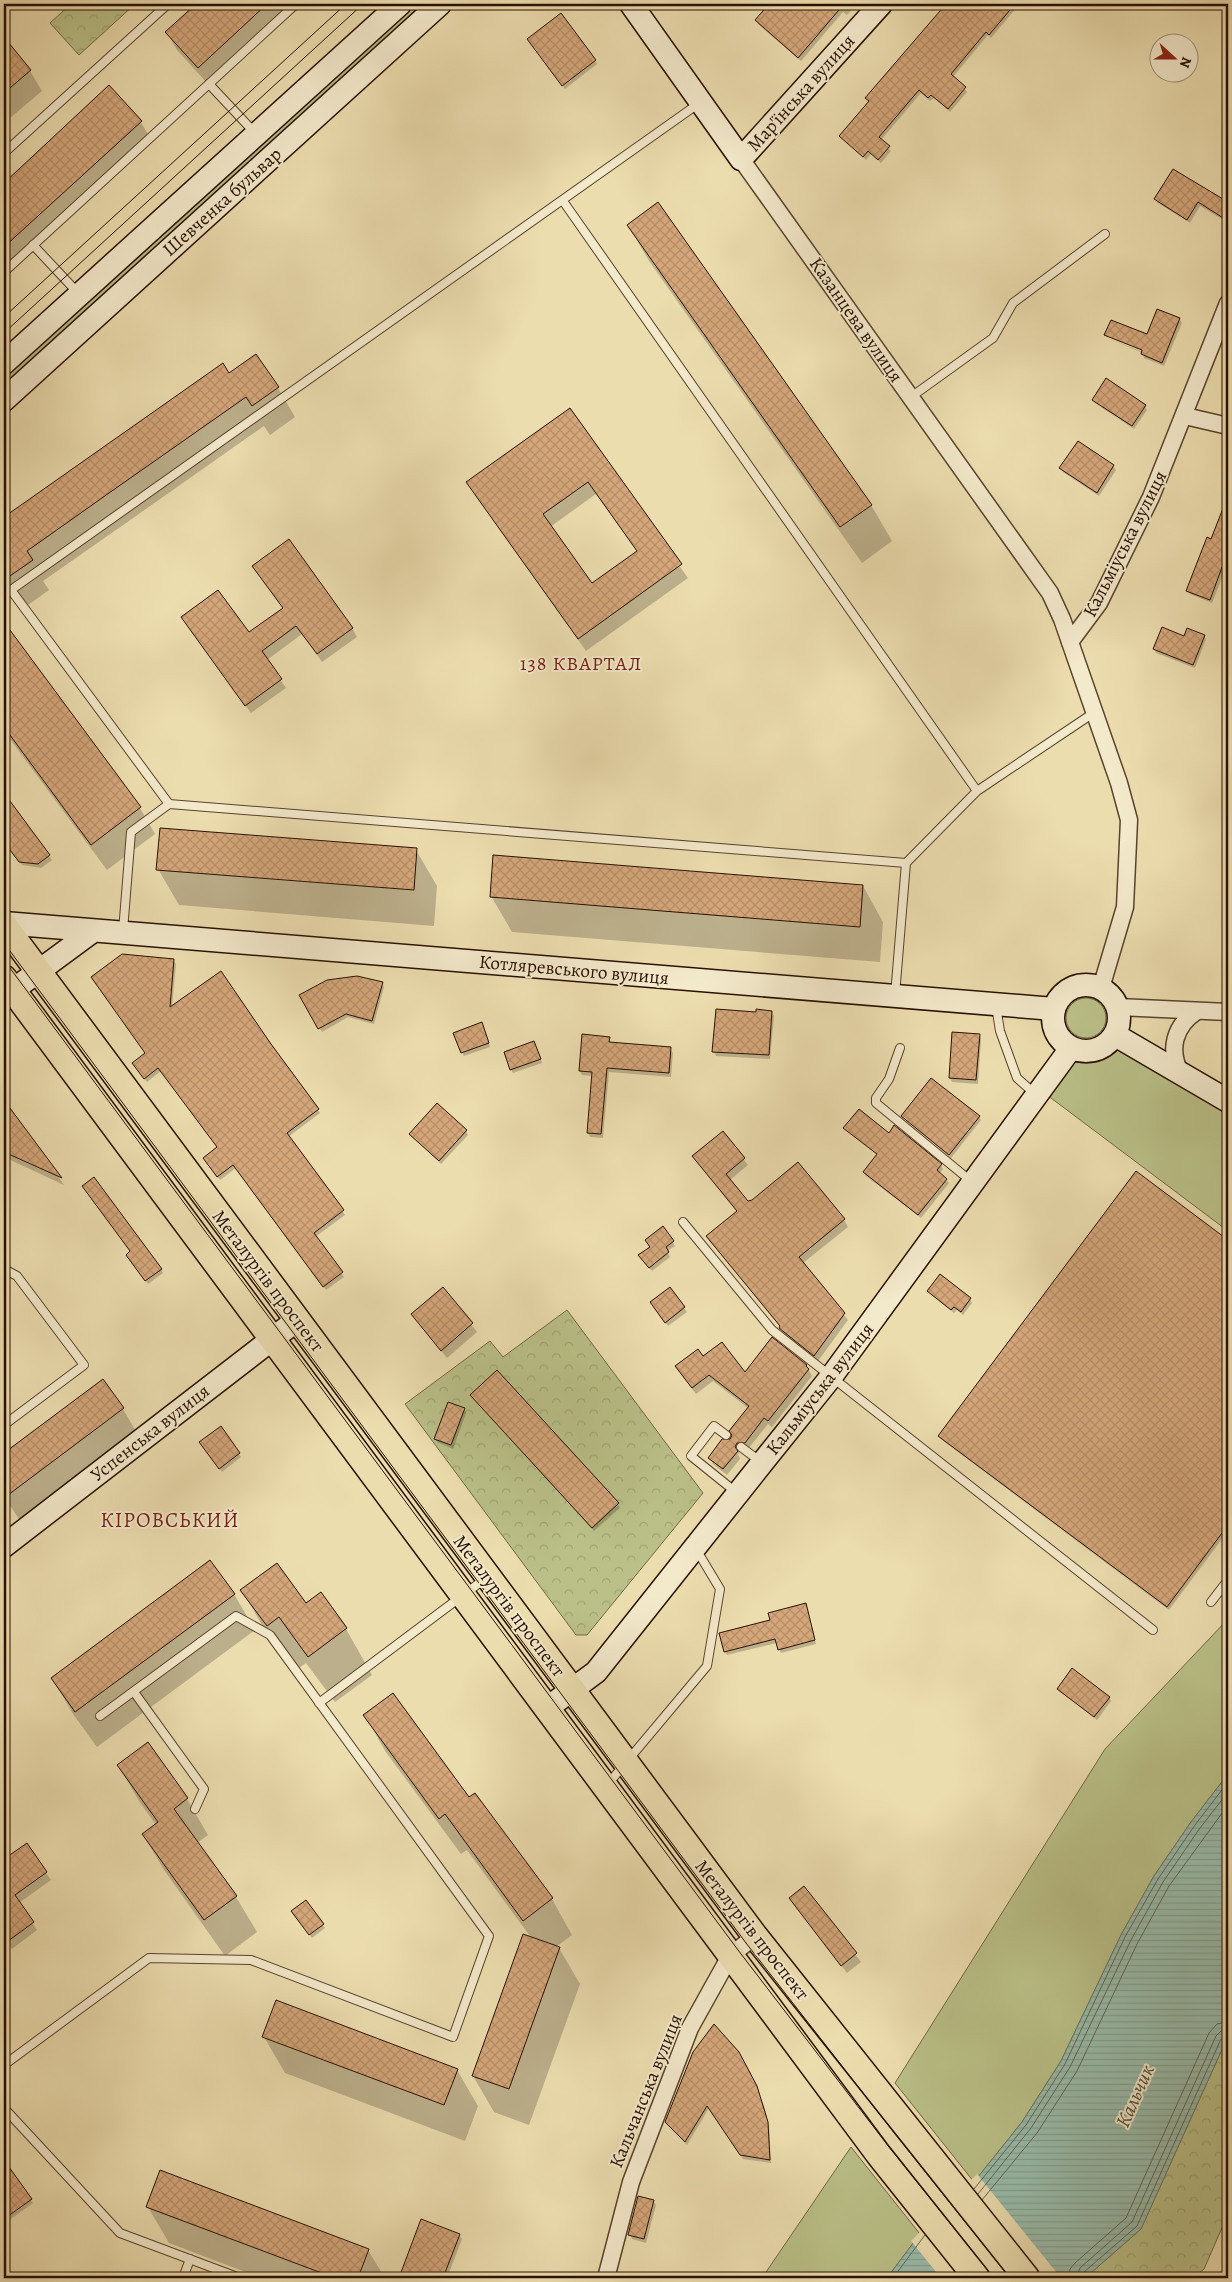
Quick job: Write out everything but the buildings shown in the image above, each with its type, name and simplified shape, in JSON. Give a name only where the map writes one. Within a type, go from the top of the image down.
[{"type":"main road","name":"Металургів проспект","points":[[4,924],[755,1936],[1027,2278]]},
{"type":"main road","name":"Металургів проспект","points":[[7,988],[272,1339],[879,2156],[977,2278]]},
{"type":"street","name":"Шевченка бульвар","points":[[4,363],[400,4]]},
{"type":"street","name":"Шевченка бульвар","points":[[4,400],[440,4]]},
{"type":"street","name":"Казанцева вулиця","points":[[631,4],[1050,593],[1070,642]]},
{"type":"street","name":"Мар'їнська вулиця","points":[[741,159],[881,4]]},
{"type":"street","name":"Кальміуська вулиця","points":[[1070,642],[1091,614],[1107,587],[1151,497],[1185,416],[1228,303]]},
{"type":"street","points":[[1185,416],[1228,426]]},
{"type":"street","points":[[1070,642],[1119,783],[1129,820],[1125,908],[1101,988]]},
{"type":"street","name":"Котляревського вулиця","points":[[4,924],[1054,1008]]},
{"type":"street","points":[[7,988],[38,971],[93,931]]},
{"type":"street","points":[[1085,985],[1101,988],[1111,996],[1118,1007],[1119,1021],[1115,1035],[1110,1042],[1095,1051],[1087,1052],[1070,1048],[1055,1032],[1053,1024],[1054,1008],[1062,994],[1069,990],[1085,985]]},
{"type":"street","points":[[1118,1007],[1228,1012]]},
{"type":"street","points":[[1181,1074],[1174,1057],[1175,1039],[1183,1022],[1197,1011]]},
{"type":"street","points":[[1115,1035],[1228,1101]]},
{"type":"street","name":"Кальміуська вулиця","points":[[546,1708],[596,1672],[762,1464],[831,1377],[1070,1048]]},
{"type":"street","name":"Успенська вулиця","points":[[4,1546],[297,1320]]},
{"type":"street","name":"Кальчанська вулиця","points":[[606,2278],[631,2182],[690,2028],[730,1956],[755,1936]]},
{"type":"lane","points":[[4,154],[168,4]]},
{"type":"lane","points":[[4,272],[296,4]]},
{"type":"lane","points":[[208,84],[256,134]]},
{"type":"lane","points":[[169,804],[11,590],[700,103]]},
{"type":"lane","points":[[563,201],[977,791]]},
{"type":"lane","points":[[911,397],[993,338],[1012,303],[1105,234]]},
{"type":"lane","points":[[33,245],[79,295]]},
{"type":"lane","points":[[895,996],[906,863],[977,791],[1095,712]]},
{"type":"lane","points":[[123,933],[131,832],[169,804],[906,863]]},
{"type":"lane","points":[[996,1004],[1000,1032],[1017,1078],[1036,1095]]},
{"type":"lane","points":[[900,1048],[892,1071],[876,1098],[878,1108],[972,1183]]},
{"type":"lane","points":[[683,1222],[772,1330],[1153,1630]]},
{"type":"lane","points":[[4,1269],[18,1276],[84,1365],[4,1425]]},
{"type":"lane","points":[[726,1435],[714,1426],[690,1456],[738,1493]]},
{"type":"lane","points":[[741,1447],[762,1464]]},
{"type":"lane","points":[[605,1788],[707,1666],[720,1590],[695,1548]]},
{"type":"lane","points":[[319,1703],[487,1577]]},
{"type":"lane","points":[[1211,1602],[1228,1580]]},
{"type":"lane","points":[[4,2065],[149,1958],[251,1960],[453,2037],[490,1936],[270,1636],[236,1616],[100,1716]]},
{"type":"lane","points":[[134,1692],[204,1789],[196,1809]]},
{"type":"lane","points":[[5,2112],[120,2233],[240,2278]]},
{"type":"lane","points":[[183,2278],[190,2260]]},
{"type":"green space","points":[[71,4],[135,4],[79,55],[50,23]]},
{"type":"green space","points":[[413,4],[427,4],[4,388],[4,375]]},
{"type":"green space","points":[[1090,998],[1097,1001],[1103,1007],[1106,1018],[1105,1026],[1097,1035],[1090,1038],[1082,1038],[1075,1035],[1067,1026],[1066,1014],[1069,1007],[1078,999]]},
{"type":"green space","points":[[1120,1048],[1228,1111],[1228,1231],[1047,1095],[1072,1061],[1098,1062],[1109,1057]]},
{"type":"green space","points":[[567,1310],[703,1493],[587,1635],[576,1635],[405,1404],[490,1341],[503,1357]]},
{"type":"green space","points":[[1228,1619],[1228,1774],[1191,1822],[1154,1876],[1121,1935],[1061,2061],[1022,2122],[974,2182],[895,2083],[1105,1749]]},
{"type":"green space","points":[[1228,2036],[1228,2214],[1204,2269],[1193,2278],[1085,2278],[1141,2229]]},
{"type":"green space","points":[[851,2147],[920,2234],[887,2278],[762,2278]]},
{"type":"water","name":"Кальчик","points":[[1228,1774],[1228,2036],[1141,2229],[1085,2278],[887,2278],[920,2234],[974,2182],[1022,2122],[1061,2061],[1121,1935],[1154,1876],[1191,1822]]},
{"type":"pier","points":[[977,2174],[1061,2278],[941,2278],[911,2241]]},
{"type":"tram line","points":[[4,317],[346,4]]},
{"type":"tram line","points":[[4,333],[363,4]]},
{"type":"tram line","points":[[4,943],[746,1943],[1010,2278]]},
{"type":"tram line","points":[[4,960],[738,1950],[889,2147],[994,2278]]},
{"type":"district","name":"138 КВАРТАЛ","points":[[581,663]]},
{"type":"district","name":"КІРОВСЬКИЙ","points":[[170,1520]]}]
